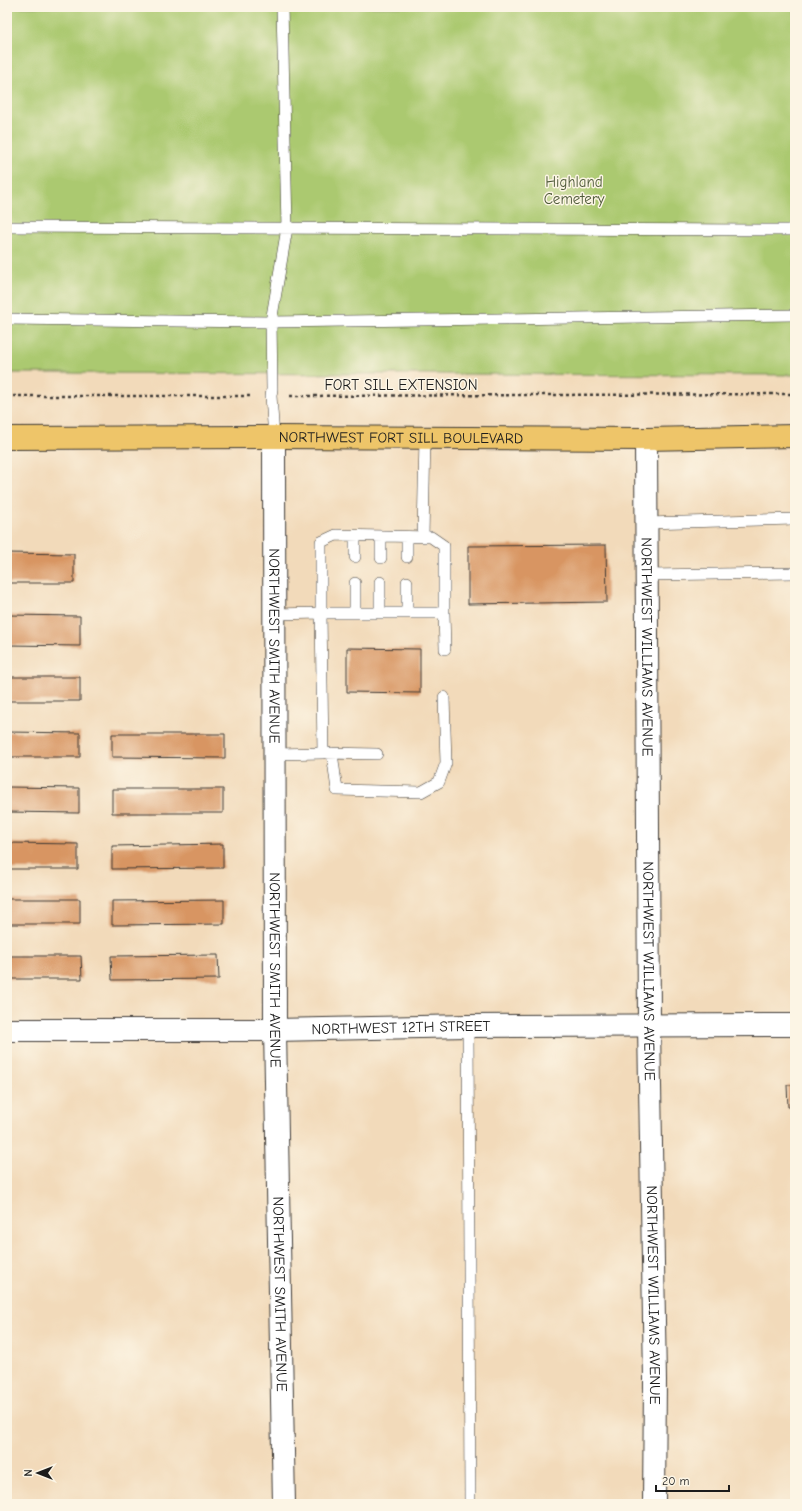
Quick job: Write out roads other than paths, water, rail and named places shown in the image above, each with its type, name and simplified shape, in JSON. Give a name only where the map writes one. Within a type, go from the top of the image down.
[{"type":"main road","name":"NORTHWEST FORT SILL BOULEVARD","points":[[7,438],[425,437],[646,439],[795,436]]},
{"type":"street","name":"NORTHWEST SMITH AVENUE","points":[[274,437],[275,1030],[284,1504]]},
{"type":"street","name":"NORTHWEST WILLIAMS AVENUE","points":[[646,439],[649,1026],[655,1380],[654,1504]]},
{"type":"street","name":"NORTHWEST 12TH STREET","points":[[7,1030],[275,1030],[468,1026],[795,1025]]},
{"type":"lane","points":[[274,437],[271,396],[271,322],[286,228],[282,7]]},
{"type":"lane","points":[[7,227],[789,230],[795,227]]},
{"type":"lane","points":[[7,319],[271,322],[795,315]]},
{"type":"lane","points":[[423,538],[425,437]]},
{"type":"lane","points":[[646,523],[795,519]]},
{"type":"lane","points":[[444,698],[446,763],[439,782],[421,792],[337,790],[328,753],[321,613],[321,542],[336,535],[381,536],[431,538],[444,546],[445,649]]},
{"type":"lane","points":[[355,536],[355,557]]},
{"type":"lane","points":[[381,536],[381,558]]},
{"type":"lane","points":[[407,537],[407,557]]},
{"type":"lane","points":[[647,575],[795,573]]},
{"type":"lane","points":[[380,582],[380,613]]},
{"type":"lane","points":[[407,582],[407,613]]},
{"type":"lane","points":[[355,583],[355,613]]},
{"type":"lane","points":[[274,614],[444,613]]},
{"type":"lane","points":[[275,754],[377,754]]},
{"type":"lane","points":[[468,1026],[470,1504]]},
{"type":"park label","name":"Highland Cemetery","points":[[574,190]]}]
